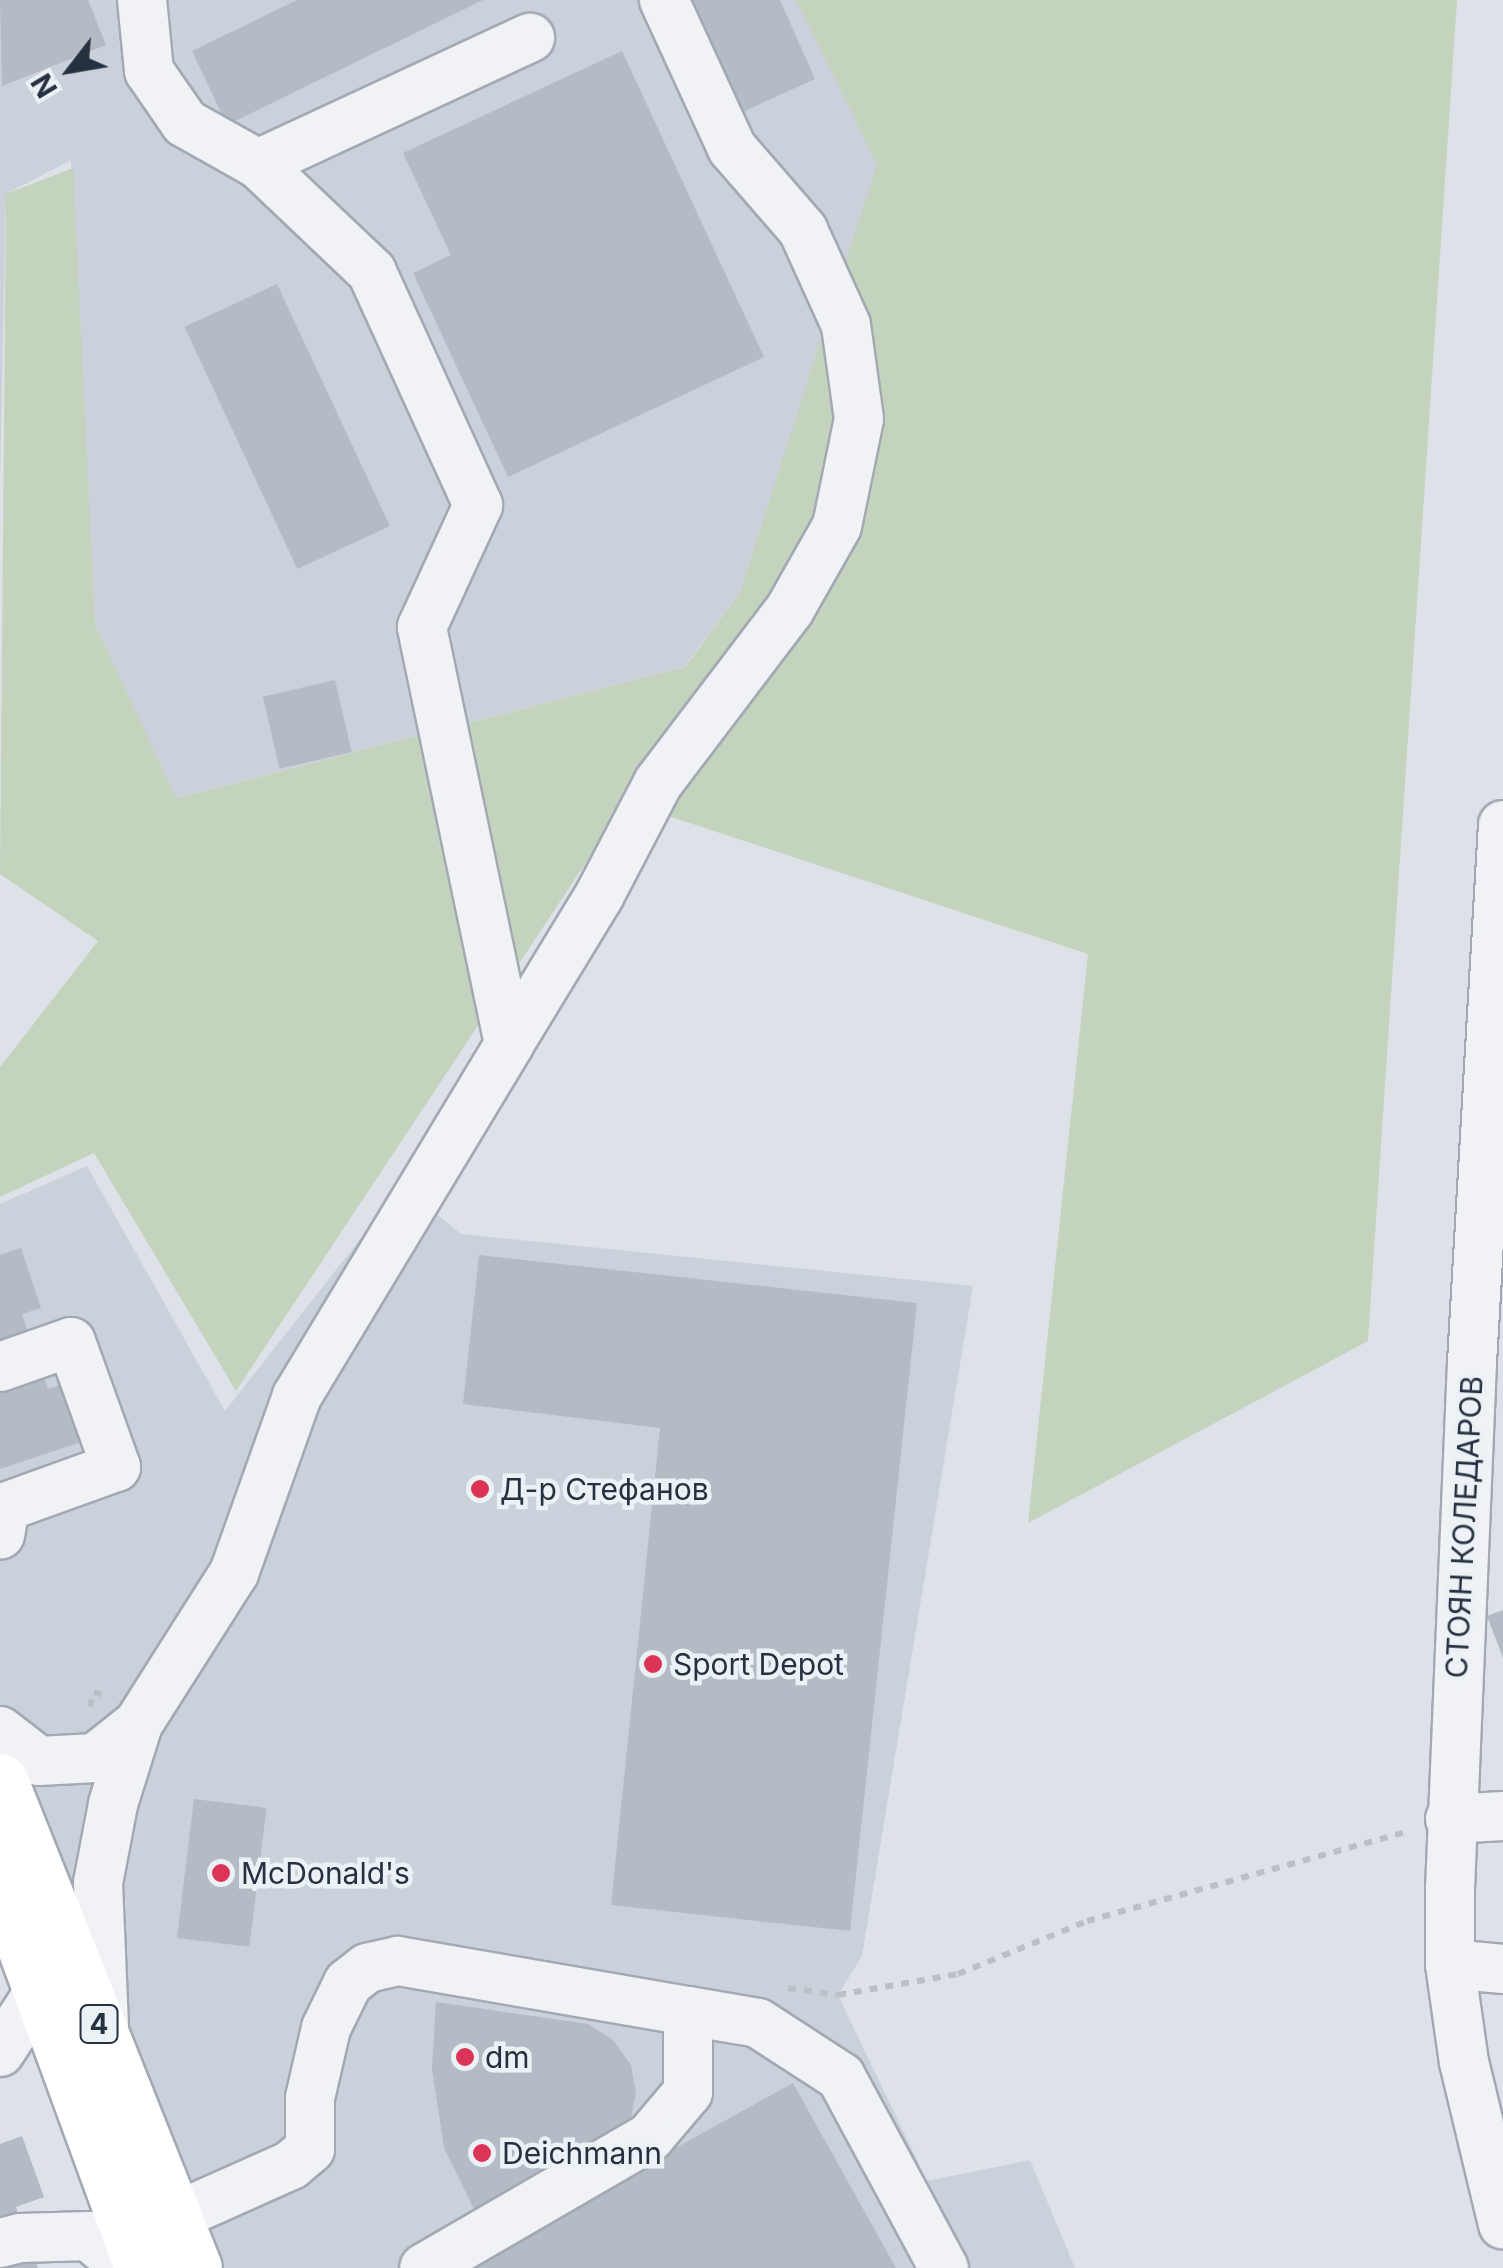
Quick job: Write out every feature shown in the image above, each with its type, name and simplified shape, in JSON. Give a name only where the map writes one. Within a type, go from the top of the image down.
[{"type":"main road","name":"4","points":[[0,1781],[104,2038],[143,2248]]},
{"type":"main road","name":"4","points":[[0,1879],[21,1970],[143,2248],[194,2268]]},
{"type":"street","points":[[142,0],[149,71],[185,123],[258,164],[372,272],[478,505],[422,628],[509,1044]]},
{"type":"street","points":[[104,2038],[98,1883],[112,1804],[138,1724],[234,1573],[298,1396],[599,896],[658,783],[790,608],[837,526],[858,418],[846,326],[802,230],[732,148],[664,0]]},
{"type":"street","points":[[258,164],[530,38]]},
{"type":"street","name":"СТОЯН КОЛЕДАРОВ","points":[[1503,825],[1488,1363],[1450,1820],[1450,1964],[1464,2062],[1503,2224]]},
{"type":"street","points":[[0,1367],[71,1342],[116,1466],[5,1508],[0,1534]]},
{"type":"street","points":[[0,1731],[39,1761],[95,1758],[138,1724]]},
{"type":"street","points":[[1450,1820],[1503,1816]]},
{"type":"street","points":[[0,2243],[20,2238],[90,2236],[143,2248],[291,2165],[310,2148],[310,2098],[326,2028],[348,1982],[367,1968],[398,1961],[758,2023],[842,2076],[944,2268]]},
{"type":"street","points":[[1450,1964],[1503,1969]]},
{"type":"street","points":[[0,2052],[21,1970]]},
{"type":"street","points":[[424,2268],[650,2137],[688,2092],[688,2012]]},
{"type":"path","points":[[838,1995],[958,1974],[1088,1921],[1450,1820]]},
{"type":"shaded area","points":[[0,0],[796,0],[878,164],[740,592],[684,667],[175,798],[95,624],[71,160],[6,194],[0,483]]},
{"type":"shaded area","points":[[87,1166],[225,1411],[402,1186],[461,1234],[973,1286],[862,1956],[838,1995],[927,2181],[1030,2160],[1075,2268],[215,2268],[0,1706],[0,1204]]},
{"type":"green space","points":[[796,0],[1457,0],[1368,1341],[1028,1523],[1088,954],[626,802],[236,1391],[94,1153],[0,1197],[0,1067],[98,941],[0,874],[6,194],[73,168],[95,624],[176,798],[685,667],[740,592],[877,164]]},
{"type":"building","points":[[0,0],[88,0],[106,45],[2,86]]},
{"type":"building","points":[[297,0],[483,0],[227,125],[192,51]]},
{"type":"building","points":[[676,0],[780,0],[815,79],[729,118]]},
{"type":"building","points":[[622,51],[764,357],[508,477],[413,273],[451,255],[403,153]]},
{"type":"building","points":[[277,284],[390,526],[297,569],[185,327]]},
{"type":"building","points":[[335,680],[352,752],[280,769],[263,697]]},
{"type":"building","points":[[21,1248],[41,1308],[22,1314],[48,1389],[62,1384],[81,1442],[0,1469],[0,1255]]},
{"type":"building","points":[[479,1255],[917,1303],[850,1931],[611,1905],[660,1428],[463,1404]]},
{"type":"building","points":[[1503,1610],[1503,1658],[1487,1616]]},
{"type":"building","name":"McDonald's","points":[[194,1799],[266,1808],[249,1947],[177,1938]]},
{"type":"building","points":[[436,2002],[588,2024],[613,2040],[631,2065],[636,2093],[630,2122],[476,2213],[444,2148],[432,2069]]},
{"type":"building","points":[[793,2083],[896,2268],[458,2268]]},
{"type":"building","points":[[22,2136],[44,2197],[16,2207],[38,2268],[0,2268],[0,2144]]},
{"type":"place","name":"Д-р Стефанов","points":[[480,1489]]},
{"type":"place","name":"Sport Depot","points":[[653,1664]]},
{"type":"place","name":"McDonald's","points":[[221,1873]]},
{"type":"place","name":"dm","points":[[465,2057]]},
{"type":"place","name":"Deichmann","points":[[482,2153]]}]
